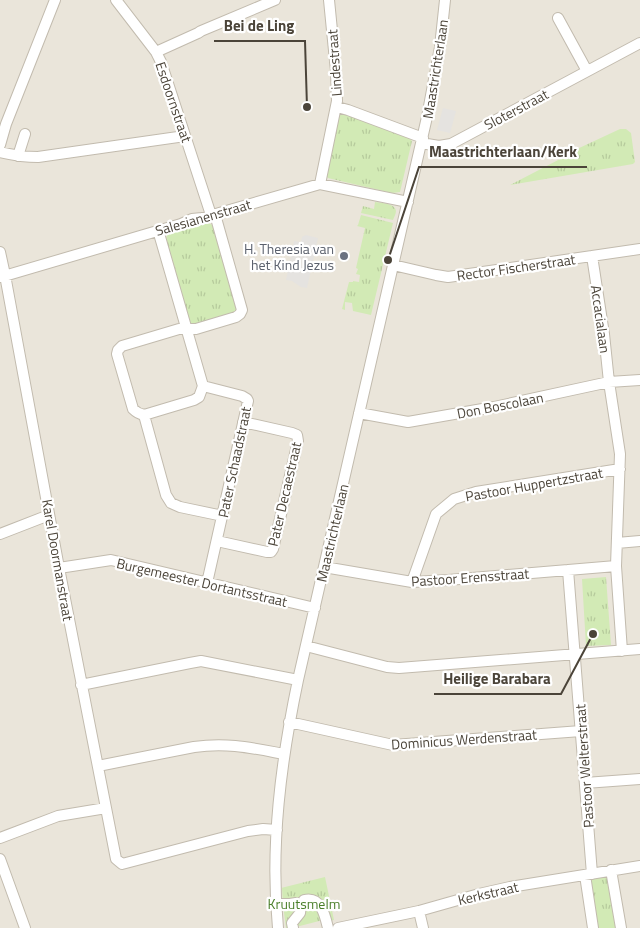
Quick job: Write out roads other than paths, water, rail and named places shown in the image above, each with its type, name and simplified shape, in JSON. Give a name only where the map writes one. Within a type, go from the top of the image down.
[{"type":"street","points":[[0,145],[6,124],[56,0]]},
{"type":"street","name":"Esdoornstraat","points":[[116,0],[156,52],[161,62],[211,215],[216,218],[242,310],[236,317],[196,329],[186,329]]},
{"type":"street","points":[[156,52],[275,0]]},
{"type":"street","name":"Lindestraat","points":[[320,184],[337,107],[336,71],[329,0]]},
{"type":"street","name":"Maastrichterlaan","points":[[278,928],[275,878],[277,830],[279,796],[289,722],[437,71],[445,0]]},
{"type":"street","points":[[558,18],[587,71]]},
{"type":"street","name":"Sloterstraat","points":[[337,107],[439,146],[451,144],[640,43]]},
{"type":"street","points":[[18,156],[25,134]]},
{"type":"street","points":[[0,152],[18,156],[38,157],[185,136]]},
{"type":"street","name":"Salesianenstraat","points":[[3,276],[181,224],[192,219],[202,218],[320,184],[408,202]]},
{"type":"street","points":[[158,230],[203,386],[199,397],[194,400],[144,415],[136,412],[133,409],[117,354],[118,350],[122,346],[180,329],[186,329]]},
{"type":"street","name":"Rector Fischerstraat","points":[[393,266],[436,276],[448,276],[640,249]]},
{"type":"street","name":"Karel Doormanstraat","points":[[0,252],[81,685],[116,859],[122,864],[248,831],[277,830]]},
{"type":"street","name":"Accacialaan","points":[[592,256],[620,454],[616,566],[622,651]]},
{"type":"street","name":"Don Boscolaan","points":[[359,413],[408,422],[494,407],[609,382],[640,380]]},
{"type":"street","name":"Pater Schaadstraat","points":[[203,386],[245,397],[248,404],[207,583]]},
{"type":"street","points":[[144,415],[169,502],[180,507],[222,516]]},
{"type":"street","name":"Pater Decaestraat","points":[[217,541],[267,552],[272,551],[298,440],[297,435],[292,433],[243,422]]},
{"type":"street","name":"Pastoor Huppertzstraat","points":[[412,582],[436,514],[454,499],[476,492],[620,469]]},
{"type":"street","points":[[0,534],[49,515]]},
{"type":"street","points":[[617,543],[640,541]]},
{"type":"street","name":"Burgemeester Dortantsstraat","points":[[59,568],[111,560],[315,608]]},
{"type":"street","name":"Pastoor Erensstraat","points":[[324,567],[412,582],[616,566]]},
{"type":"street","name":"Pastoor Welterstraat","points":[[568,570],[585,783],[593,928]]},
{"type":"street","points":[[306,646],[399,668],[640,649]]},
{"type":"street","points":[[81,685],[190,662],[200,662],[298,680]]},
{"type":"street","name":"Dominicus Werdenstraat","points":[[289,722],[393,745],[581,731]]},
{"type":"street","points":[[98,766],[194,746],[209,745],[237,746],[284,754]]},
{"type":"street","points":[[585,783],[640,779]]},
{"type":"street","points":[[0,838],[58,816],[106,808]]},
{"type":"street","points":[[0,859],[26,928]]},
{"type":"street","name":"Kerkstraat","points":[[338,928],[510,887],[640,866]]},
{"type":"street","points":[[611,870],[621,928]]},
{"type":"street","points":[[276,904],[300,903],[311,900],[320,905],[325,914],[328,928]]},
{"type":"street","points":[[292,928],[292,923],[301,912],[300,903]]},
{"type":"street","points":[[419,910],[423,928]]},
{"type":"place","name":"Bei de Ling","points":[[307,107]]},
{"type":"place","name":"H. Theresia van het Kind Jezus","points":[[344,256]]},
{"type":"place","name":"Maastrichterlaan/Kerk","points":[[388,260]]},
{"type":"place","name":"Heilige Barabara","points":[[593,634]]},
{"type":"park label","name":"Kruutsmelm","points":[[304,903]]}]
